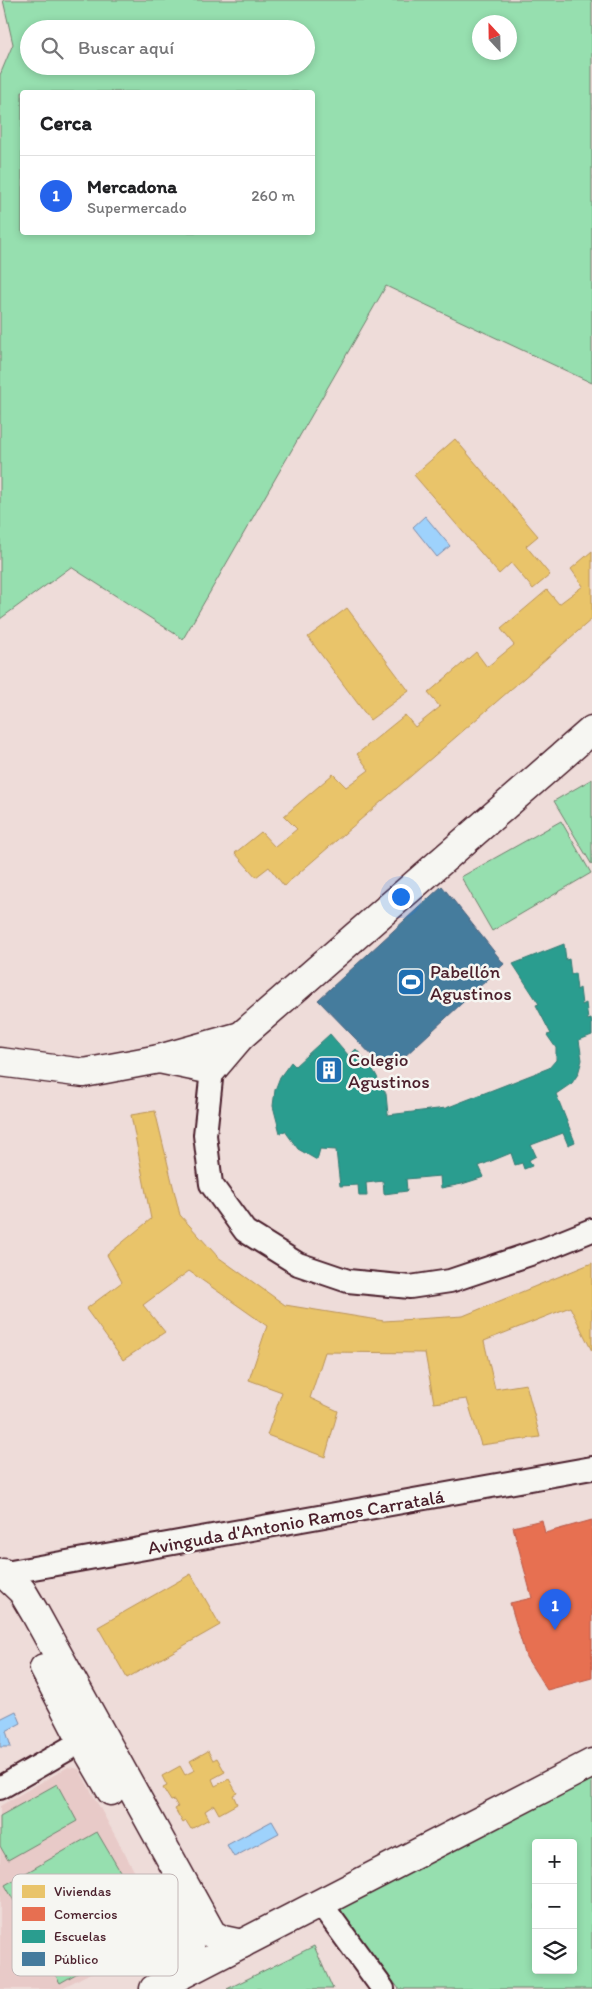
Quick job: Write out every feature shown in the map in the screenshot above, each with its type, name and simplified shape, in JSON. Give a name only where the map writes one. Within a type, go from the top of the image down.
[{"type":"street","points":[[592,730],[242,1036],[212,1070],[205,1135],[211,1184],[245,1231],[298,1264],[348,1281],[410,1287],[450,1281],[545,1249],[592,1230]]},
{"type":"street","points":[[0,1062],[84,1073],[159,1059],[242,1036]]},
{"type":"street","points":[[159,1059],[212,1070]]},
{"type":"street","name":"Avinguda d'Antonio Ramos Carratalá","points":[[1,1572],[56,1566],[592,1468]]},
{"type":"street","points":[[1,1572],[10,1600],[20,1621],[82,1742],[156,1874]]},
{"type":"street","points":[[1,1572],[22,1591],[31,1606],[212,1934],[223,1940],[242,1944]]},
{"type":"street","points":[[0,1788],[82,1742]]},
{"type":"street","points":[[154,1989],[592,1762]]},
{"type":"street","points":[[321,1904],[383,1989]]},
{"type":"street","points":[[178,1912],[191,1942],[191,1969]]},
{"type":"shaded area","points":[[68,1767],[79,1769],[136,1874],[12,1874],[12,1976],[85,1976],[60,1989],[0,1989],[0,1806]]},
{"type":"green space","points":[[3,0],[592,0],[592,383],[386,286],[183,639],[71,567],[0,619],[0,75],[13,44]]},
{"type":"green space","points":[[592,779],[592,865],[554,801]]},
{"type":"green space","points":[[561,821],[591,873],[492,931],[461,877]]},
{"type":"green space","points":[[592,1776],[592,1989],[399,1989],[338,1909]]},
{"type":"green space","points":[[57,1784],[77,1821],[8,1860],[0,1846],[0,1816]]},
{"type":"green space","points":[[97,1832],[122,1874],[24,1874]]},
{"type":"green space","points":[[12,1881],[12,1897],[5,1885]]},
{"type":"green space","points":[[314,1946],[333,1989],[227,1989]]},
{"type":"green space","points":[[56,1976],[72,1976],[60,1983]]},
{"type":"water","points":[[425,516],[450,546],[437,557],[413,527]]},
{"type":"water","points":[[16,1711],[21,1723],[6,1731],[11,1747],[0,1747],[0,1719]]},
{"type":"water","points":[[272,1821],[279,1833],[234,1857],[227,1845]]},
{"type":"building: Viviendas","points":[[455,439],[538,536],[526,546],[550,575],[533,589],[511,563],[499,574],[414,475]]},
{"type":"building: Viviendas","points":[[592,551],[592,619],[284,886],[269,867],[256,877],[235,853],[261,832],[275,847],[297,829],[284,816],[333,774],[346,787],[369,770],[357,754],[405,715],[415,727],[440,707],[428,693],[476,652],[487,667],[514,645],[501,629],[547,590],[559,604],[583,586],[571,569]]},
{"type":"building: Viviendas","points":[[347,608],[409,691],[370,720],[308,637]]},
{"type":"building: Viviendas","points":[[155,1111],[180,1215],[218,1257],[285,1305],[384,1321],[463,1316],[592,1263],[592,1351],[570,1307],[484,1341],[495,1389],[526,1384],[540,1437],[481,1445],[467,1399],[434,1403],[425,1353],[325,1352],[310,1398],[338,1411],[325,1457],[267,1435],[282,1392],[249,1380],[267,1326],[189,1271],[143,1305],[165,1332],[123,1360],[86,1309],[122,1282],[107,1255],[151,1219],[131,1115]]},
{"type":"building: Viviendas","points":[[191,1574],[220,1625],[127,1678],[98,1627]]},
{"type":"building: Viviendas","points":[[208,1751],[213,1760],[217,1758],[225,1772],[212,1779],[215,1786],[229,1779],[237,1793],[233,1795],[237,1804],[219,1814],[214,1805],[205,1811],[209,1819],[191,1829],[186,1821],[183,1823],[175,1809],[178,1807],[174,1800],[171,1801],[163,1788],[167,1786],[162,1776],[180,1766],[185,1775],[195,1770],[190,1761]]},
{"type":"building: Comercios","points":[[542,1520],[545,1533],[592,1520],[592,1678],[547,1690],[526,1657],[510,1603],[532,1598],[513,1527]]},
{"type":"building: Escuelas","name":"Colegio Agustinos","points":[[564,944],[566,960],[569,959],[571,975],[575,973],[577,990],[580,988],[582,1005],[586,1003],[588,1020],[591,1019],[592,1024],[592,1035],[579,1040],[582,1060],[578,1074],[572,1083],[556,1094],[575,1142],[568,1145],[563,1133],[531,1145],[536,1156],[529,1160],[532,1166],[524,1169],[522,1163],[515,1165],[511,1153],[479,1166],[484,1177],[462,1184],[441,1188],[440,1176],[406,1179],[407,1191],[384,1194],[383,1181],[366,1183],[367,1196],[359,1196],[358,1185],[340,1186],[336,1150],[320,1149],[317,1160],[298,1149],[285,1131],[280,1133],[273,1106],[275,1090],[280,1077],[291,1062],[295,1066],[330,1034],[349,1056],[356,1049],[375,1073],[386,1094],[388,1115],[446,1108],[549,1068],[556,1060],[556,1048],[547,1035],[551,1034],[536,1005],[539,1004],[513,964]]},
{"type":"building: Público","name":"Pabellón Agustinos","points":[[442,886],[504,964],[388,1072],[318,1000]]},
{"type":"place","name":"Pabellón Agustinos","points":[[411,982]]},
{"type":"place","name":"Colegio Agustinos","points":[[329,1070]]},
{"type":"place","name":"Mercadona","points":[[555,1630]]}]
